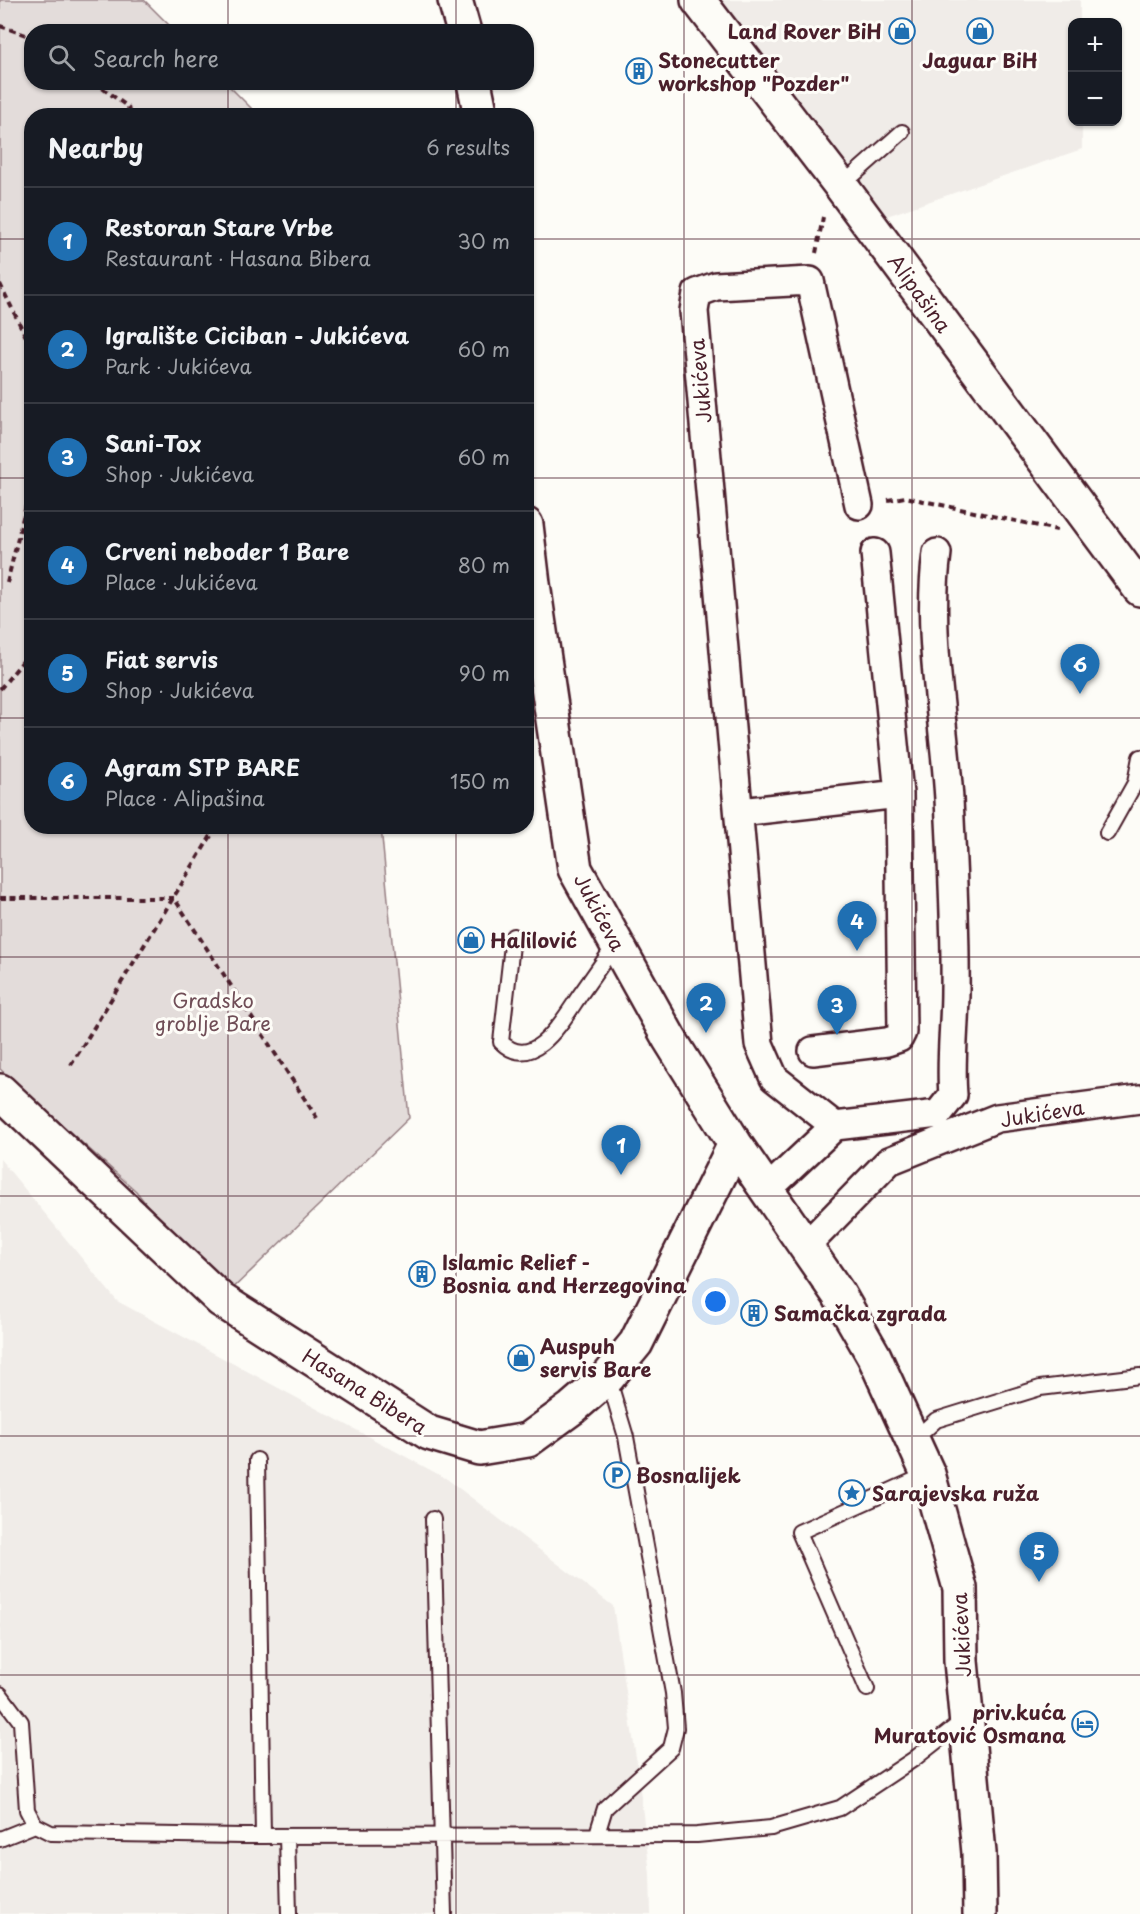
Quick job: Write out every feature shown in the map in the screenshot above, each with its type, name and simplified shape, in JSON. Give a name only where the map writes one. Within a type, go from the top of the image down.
[{"type":"street","points":[[455,0],[462,24]]},
{"type":"street","name":"Alipašina","points":[[698,0],[837,180],[1140,589]]},
{"type":"street","points":[[476,90],[479,108]]},
{"type":"street","points":[[810,281],[859,505]]},
{"type":"street","name":"Jukićeva","points":[[810,281],[716,286],[697,293],[694,311],[759,1044],[774,1078],[835,1126]]},
{"type":"street","points":[[813,1051],[887,1042],[899,1038],[902,1032],[898,794],[875,553]]},
{"type":"street","points":[[767,1190],[835,1126],[938,1114],[953,1095],[951,1072],[955,990],[949,798],[933,616],[933,582],[937,553]]},
{"type":"street","name":"Jukićeva","points":[[534,597],[575,868],[669,1038],[735,1144],[807,1245],[874,1356],[928,1474],[960,1588],[965,1719],[979,1853],[980,1914]]},
{"type":"street","points":[[740,812],[898,794]]},
{"type":"street","name":"Hasana Bibera","points":[[0,1091],[221,1300],[429,1433],[479,1448],[528,1440],[572,1408],[608,1377],[636,1343],[735,1144]]},
{"type":"street","name":"Jukićeva","points":[[807,1245],[889,1161],[997,1118],[1140,1099]]},
{"type":"lane","points":[[837,180],[902,132]]},
{"type":"lane","points":[[1107,833],[1135,783],[1140,757]]},
{"type":"lane","points":[[513,936],[501,1042],[509,1050],[519,1052],[531,1050],[552,1034],[616,943]]},
{"type":"lane","points":[[914,1440],[936,1420],[1040,1388],[1140,1376]]},
{"type":"lane","points":[[597,1834],[605,1808],[671,1748],[676,1728],[673,1693],[626,1437],[608,1377]]},
{"type":"lane","points":[[257,1460],[263,1836]]},
{"type":"lane","points":[[867,1689],[799,1532],[928,1474]]},
{"type":"lane","points":[[432,1519],[444,1914]]},
{"type":"lane","points":[[0,1694],[21,1722],[27,1810],[35,1825],[51,1833],[263,1836],[697,1835],[771,1828],[840,1808],[914,1759],[965,1719]]},
{"type":"lane","points":[[0,1839],[35,1825]]},
{"type":"lane","points":[[286,1836],[289,1914]]},
{"type":"path","points":[[0,26],[24,34]]},
{"type":"path","points":[[104,90],[128,108]]},
{"type":"path","points":[[810,281],[837,180]]},
{"type":"path","points":[[0,284],[24,333]]},
{"type":"path","points":[[859,505],[905,497],[1039,528],[1100,536]]},
{"type":"path","points":[[7,583],[24,514]]},
{"type":"path","points":[[0,689],[24,660]]},
{"type":"path","points":[[71,1065],[212,834]]},
{"type":"path","points":[[0,898],[174,898]]},
{"type":"path","points":[[174,898],[317,1118]]},
{"type":"shaded area","points":[[713,0],[1080,0],[1080,18],[1068,18],[1068,126],[1082,126],[1082,149],[881,218]]},
{"type":"shaded area","points":[[0,1159],[117,1301],[447,1479],[613,1606],[637,1764],[650,1874],[651,1914],[0,1914]]},
{"type":"green space","name":"Gradsko groblje Bare","points":[[0,0],[144,0],[168,24],[24,24],[24,90],[233,90],[251,108],[24,108],[24,834],[382,834],[409,1118],[221,1300],[136,1191],[0,1069]]},
{"type":"place","name":"Land Rover BiH","points":[[902,31]]},
{"type":"place","name":"Jaguar BiH","points":[[980,31]]},
{"type":"place","name":"Stonecutter workshop \"Pozder\"","points":[[639,71]]},
{"type":"place","name":"Agram STP BARE","points":[[1080,694]]},
{"type":"place","name":"Halilović","points":[[471,940]]},
{"type":"place","name":"Crveni neboder 1 Bare","points":[[857,951]]},
{"type":"place","name":"Igralište Ciciban - Jukićeva","points":[[706,1033]]},
{"type":"place","name":"Sani-Tox","points":[[837,1035]]},
{"type":"place","name":"Restoran Stare Vrbe","points":[[621,1175]]},
{"type":"place","name":"Islamic Relief - Bosnia and Herzegovina","points":[[422,1274]]},
{"type":"place","name":"Samačka zgrada","points":[[754,1313]]},
{"type":"place","name":"Auspuh servis Bare","points":[[521,1358]]},
{"type":"place","name":"Bosnalijek","points":[[617,1475]]},
{"type":"place","name":"Sarajevska ruža","points":[[852,1493]]},
{"type":"place","name":"Fiat servis","points":[[1039,1582]]},
{"type":"place","name":"priv.kuća Muratović Osmana","points":[[1085,1724]]}]
